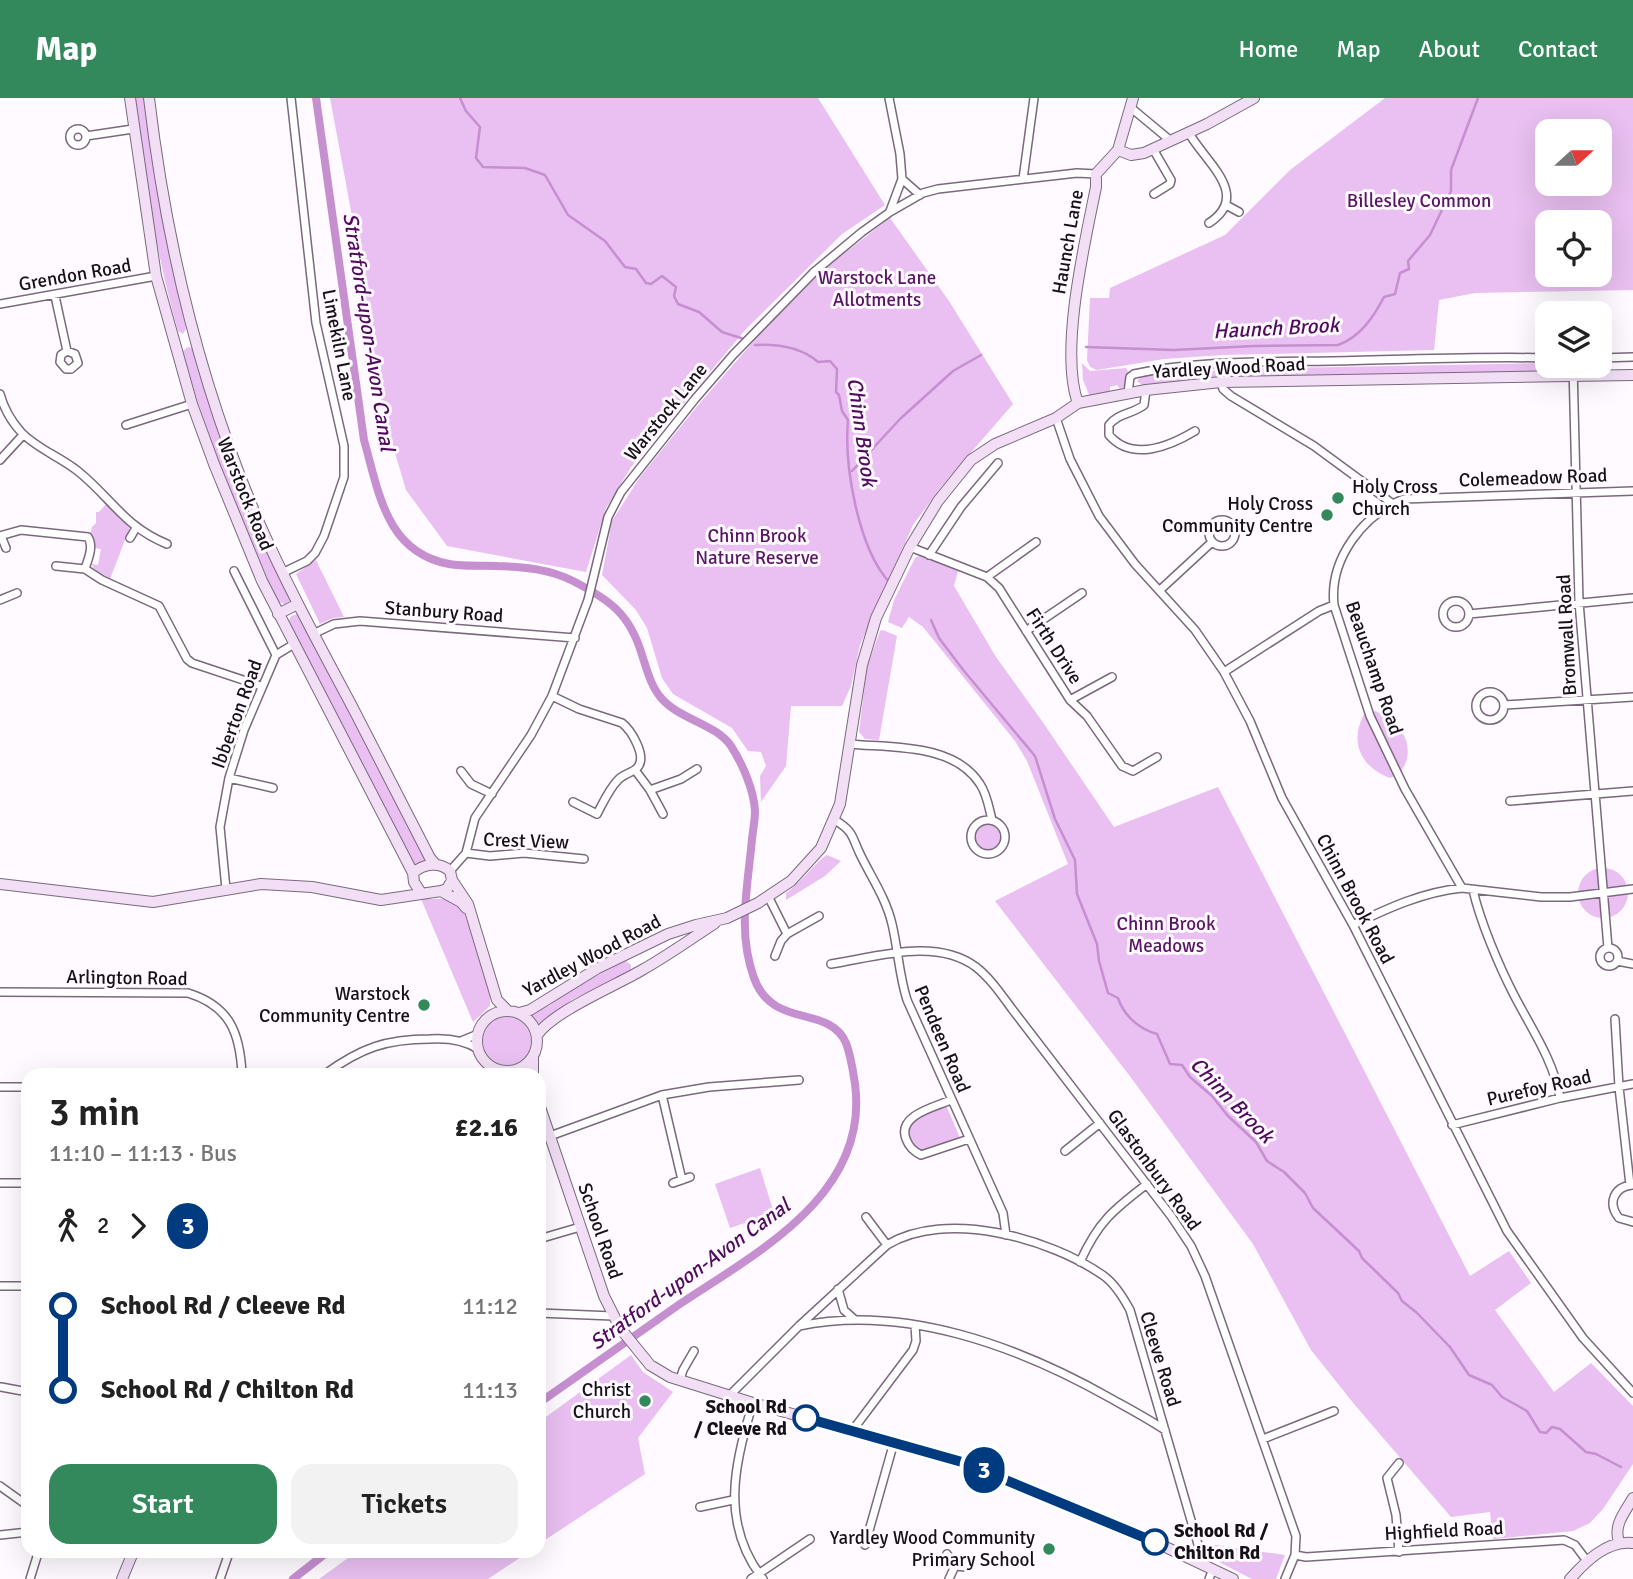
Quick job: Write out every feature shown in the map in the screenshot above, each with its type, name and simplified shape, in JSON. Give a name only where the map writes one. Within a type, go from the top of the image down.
[{"type":"street","name":"Warstock Road","points":[[130,98],[156,276],[192,404],[236,523],[278,614],[413,878]]},
{"type":"street","name":"Warstock Road","points":[[149,98],[164,205],[194,337],[233,458],[282,573],[436,865]]},
{"type":"street","name":"Limekiln Lane","points":[[282,573],[307,561],[315,553],[324,536],[344,477],[344,446],[316,323],[291,98]]},
{"type":"street","points":[[889,98],[902,179],[890,212]]},
{"type":"street","points":[[1023,179],[1034,98]]},
{"type":"street","points":[[1118,150],[1136,155],[1153,149],[1254,98]]},
{"type":"street","points":[[1131,102],[1171,141]]},
{"type":"street","name":"Haunch Lane","points":[[1078,403],[1072,367],[1074,312],[1096,174],[1118,150],[1131,102]]},
{"type":"street","points":[[86,136],[133,129]]},
{"type":"street","points":[[1189,133],[1224,182],[1226,205],[1217,218],[1209,223]]},
{"type":"street","points":[[1153,149],[1171,180],[1170,184],[1154,194]]},
{"type":"street","name":"Warstock Lane","points":[[451,876],[466,853],[475,818],[531,735],[552,696],[589,600],[608,517],[621,492],[733,355],[814,272],[862,232],[920,195],[938,189],[1077,173],[1096,174]]},
{"type":"street","points":[[902,179],[920,195]]},
{"type":"street","points":[[1226,205],[1239,212]]},
{"type":"street","name":"Grendon Road","points":[[0,304],[156,276]]},
{"type":"street","points":[[55,296],[66,351]]},
{"type":"street","points":[[174,342],[194,337]]},
{"type":"street","points":[[1128,393],[1130,377],[1133,374],[1192,366],[1258,362],[1535,358]]},
{"type":"street","points":[[1612,358],[1633,358]]},
{"type":"street","name":"Yardley Wood Road","points":[[537,1035],[547,1025],[599,992],[640,972],[724,918],[756,904],[791,881],[821,848],[835,820],[845,782],[862,665],[876,618],[910,547],[938,501],[971,460],[995,444],[1056,418],[1078,403],[1146,390],[1221,382],[1535,372]]},
{"type":"street","name":"Yardley Wood Road","points":[[1612,373],[1633,374]]},
{"type":"street","name":"Bromwall Road","points":[[1573,378],[1579,602],[1608,948]]},
{"type":"street","points":[[1221,382],[1223,389],[1231,396],[1314,446],[1393,504]]},
{"type":"street","points":[[1146,390],[1144,405],[1136,412],[1113,420],[1109,425],[1109,435],[1117,444],[1144,450],[1177,442],[1195,431]]},
{"type":"street","points":[[0,394],[13,423],[23,435],[78,471],[136,528],[167,544]]},
{"type":"street","points":[[125,425],[192,404]]},
{"type":"street","name":"Chinn Brook Road","points":[[1056,418],[1070,459],[1099,516],[1135,564],[1195,630],[1224,672],[1250,721],[1282,798],[1353,925],[1496,1213],[1583,1338],[1633,1393]]},
{"type":"street","points":[[0,460],[23,435]]},
{"type":"street","points":[[929,555],[961,507],[998,463]]},
{"type":"street","name":"Colemeadow Road","points":[[1393,504],[1420,498],[1633,491]]},
{"type":"street","name":"Beauchamp Road","points":[[1393,504],[1369,521],[1344,554],[1336,569],[1333,588],[1335,605],[1370,716],[1405,789],[1462,888]]},
{"type":"street","points":[[130,538],[136,528]]},
{"type":"street","points":[[6,548],[1,536],[21,530],[88,537],[91,542],[85,569]]},
{"type":"street","points":[[987,577],[1036,542]]},
{"type":"street","points":[[1160,590],[1212,542]]},
{"type":"street","name":"Firth Drive","points":[[910,547],[987,577],[999,588],[1070,701],[1087,716],[1122,766],[1133,771],[1157,757]]},
{"type":"street","points":[[56,566],[85,569],[102,580],[159,606],[184,654],[192,663],[261,686]]},
{"type":"street","points":[[233,571],[244,582],[276,655]]},
{"type":"street","points":[[0,600],[17,593]]},
{"type":"street","points":[[1026,631],[1082,593]]},
{"type":"street","points":[[1469,614],[1633,598]]},
{"type":"street","points":[[278,614],[298,604]]},
{"type":"street","points":[[1224,672],[1319,611],[1335,605]]},
{"type":"street","name":"Stanbury Road","points":[[313,634],[334,624],[360,621],[575,638]]},
{"type":"street","name":"Ibberton Road","points":[[226,889],[220,827],[229,778],[244,730],[276,655],[294,644]]},
{"type":"street","points":[[1070,701],[1112,677]]},
{"type":"street","points":[[552,696],[627,727],[640,754],[640,763],[635,770],[626,773],[617,781],[597,814],[573,802]]},
{"type":"street","points":[[1504,705],[1633,696]]},
{"type":"street","points":[[849,744],[930,752],[954,761],[971,772],[981,785],[992,820],[1001,825],[1005,841],[994,853],[983,853],[978,851],[971,841],[972,830],[980,821],[992,820]]},
{"type":"street","points":[[650,790],[681,779],[697,769]]},
{"type":"street","points":[[635,770],[663,814]]},
{"type":"street","points":[[461,771],[471,784],[492,794]]},
{"type":"street","points":[[229,778],[273,788]]},
{"type":"street","points":[[1510,801],[1633,791]]},
{"type":"street","name":"Pendeen Road","points":[[835,820],[853,834],[859,852],[878,885],[892,924],[907,1000],[1003,1213],[1006,1235]]},
{"type":"street","name":"Crest View","points":[[466,853],[490,856],[524,853],[584,859]]},
{"type":"street","points":[[404,897],[413,878],[424,866],[444,867],[451,876],[468,904],[497,1000],[494,1014]]},
{"type":"street","points":[[0,884],[153,902],[261,884],[294,886],[381,900],[447,889],[451,876]]},
{"type":"street","points":[[413,878],[421,893]]},
{"type":"street","points":[[1353,925],[1401,902],[1462,888],[1541,897],[1570,897],[1633,889]]},
{"type":"street","points":[[1473,890],[1512,991],[1557,1077],[1560,1098]]},
{"type":"street","points":[[441,891],[461,902],[471,914]]},
{"type":"street","points":[[768,896],[787,934]]},
{"type":"street","points":[[775,956],[778,946],[787,934],[819,916]]},
{"type":"street","name":"Yardley Wood Road","points":[[513,1012],[530,1010],[597,968],[668,934],[724,918]]},
{"type":"street","points":[[668,934],[675,949]]},
{"type":"street","points":[[1617,961],[1615,951],[1608,948],[1601,954],[1601,963],[1609,967],[1617,961],[1633,964]]},
{"type":"street","name":"Glastonbury Road","points":[[831,964],[923,951],[954,956],[975,966],[1013,1009],[1147,1184],[1191,1246],[1205,1276],[1263,1440],[1296,1536],[1295,1555],[1285,1579]]},
{"type":"street","points":[[629,954],[637,962],[640,972]]},
{"type":"street","name":"Arlington Road","points":[[0,992],[188,993],[217,1007],[229,1020],[236,1036],[241,1068]]},
{"type":"street","points":[[497,1000],[531,1024],[537,1035],[533,1068]]},
{"type":"street","points":[[486,1068],[478,1048],[478,1034],[484,1022],[494,1014],[513,1012]]},
{"type":"street","points":[[1615,1019],[1619,1087],[1632,1185],[1619,1189],[1613,1207],[1619,1218],[1633,1222]]},
{"type":"street","points":[[461,1041],[478,1034]]},
{"type":"street","points":[[334,1068],[353,1055],[390,1041],[438,1038],[461,1041],[478,1048]]},
{"type":"street","points":[[521,1068],[533,1056]]},
{"type":"street","points":[[550,1136],[662,1095],[709,1087],[799,1080]]},
{"type":"street","name":"Purefoy Road","points":[[1452,1125],[1560,1098],[1633,1084]]},
{"type":"street","points":[[0,1087],[21,1087]]},
{"type":"street","points":[[662,1095],[686,1179],[673,1183]]},
{"type":"street","points":[[951,1100],[909,1120],[904,1134],[907,1143],[911,1149],[921,1154],[969,1139]]},
{"type":"street","points":[[1065,1152],[1100,1123]]},
{"type":"street","name":"School Road","points":[[546,1124],[613,1316],[650,1365],[680,1380],[894,1442],[989,1473],[1155,1542],[1202,1564],[1211,1574],[1233,1579]]},
{"type":"street","points":[[0,1182],[21,1183]]},
{"type":"street","points":[[1080,1262],[1091,1237],[1108,1214],[1147,1184]]},
{"type":"street","points":[[866,1217],[887,1245]]},
{"type":"street","points":[[546,1237],[580,1227]]},
{"type":"street","name":"Cleeve Road","points":[[730,1395],[799,1326],[887,1245],[914,1232],[969,1229],[1006,1235],[1046,1247],[1105,1277],[1122,1295],[1130,1310],[1189,1508],[1202,1564]]},
{"type":"street","points":[[0,1286],[21,1286]]},
{"type":"street","points":[[838,1289],[844,1310],[855,1319]]},
{"type":"street","points":[[546,1313],[613,1316]]},
{"type":"street","points":[[799,1326],[855,1319],[915,1325],[984,1341],[1065,1373],[1165,1431]]},
{"type":"street","points":[[852,1431],[913,1350],[916,1341],[915,1325]]},
{"type":"street","points":[[680,1380],[694,1351]]},
{"type":"street","points":[[1,1387],[21,1391]]},
{"type":"street","points":[[753,1403],[735,1471],[733,1500],[742,1540],[761,1576]]},
{"type":"street","points":[[1263,1440],[1334,1411]]},
{"type":"street","points":[[865,1545],[894,1442]]},
{"type":"street","points":[[1399,1463],[1387,1478],[1396,1515],[1399,1552]]},
{"type":"street","points":[[0,1486],[21,1501]]},
{"type":"street","points":[[1619,1542],[1617,1526],[1633,1497]]},
{"type":"street","points":[[699,1507],[733,1500]]},
{"type":"street","points":[[0,1535],[21,1533]]},
{"type":"street","points":[[751,1579],[761,1576],[810,1539]]},
{"type":"street","name":"Highfield Road","points":[[1295,1555],[1306,1557],[1399,1552],[1564,1540],[1575,1545],[1587,1561]]},
{"type":"street","points":[[1570,1579],[1587,1561],[1619,1542],[1633,1543]]},
{"type":"street","points":[[947,1554],[955,1566]]},
{"type":"street","points":[[30,1579],[37,1558]]},
{"type":"street","points":[[122,1579],[131,1558]]},
{"type":"street","points":[[220,1579],[227,1558]]},
{"type":"street","points":[[955,1566],[966,1567]]},
{"type":"street","points":[[949,1579],[955,1566]]},
{"type":"green space","points":[[134,98],[144,98],[154,177],[186,329],[183,334],[178,331],[157,245]]},
{"type":"green space","points":[[330,98],[818,98],[885,205],[842,234],[745,330],[631,467],[606,508],[586,572],[447,546],[406,490],[383,412],[360,259]]},
{"type":"green space","name":"Billesley Common","points":[[1385,98],[1633,98],[1633,290],[1475,293],[1439,300],[1434,350],[1223,355],[1164,359],[1097,370],[1090,367],[1087,360],[1090,298],[1109,298],[1110,288],[1225,235],[1290,170]]},
{"type":"green space","name":"Chinn Brook Nature Reserve","points":[[890,218],[949,301],[1013,404],[941,487],[913,525],[860,645],[851,686],[842,706],[791,706],[786,766],[761,802],[760,776],[766,766],[761,752],[748,751],[732,728],[673,694],[662,678],[647,628],[636,610],[602,575],[612,521],[640,477],[760,334],[821,271]]},
{"type":"green space","points":[[188,347],[193,348],[248,503],[288,594],[290,601],[285,604],[278,602],[240,520],[197,400],[183,351]]},
{"type":"green space","points":[[1082,363],[1090,371],[1126,368],[1130,374],[1123,388],[1120,389],[1117,385],[1110,387],[1110,392],[1090,397],[1083,380]]},
{"type":"green space","points":[[1535,363],[1535,373],[1203,379],[1142,385],[1137,381],[1157,375],[1227,369]]},
{"type":"green space","points":[[107,503],[130,527],[110,579],[93,568],[92,564],[98,565],[101,549],[95,548],[95,542],[90,535],[96,523],[96,512]]},
{"type":"green space","name":"Chinn Brook Meadows","points":[[921,555],[958,571],[954,586],[996,657],[1114,827],[1218,787],[1470,1276],[1509,1251],[1531,1283],[1495,1310],[1554,1392],[1591,1363],[1633,1406],[1633,1464],[1603,1509],[1590,1523],[1573,1531],[1493,1539],[1490,1512],[1451,1517],[1311,1350],[1253,1244],[1129,1075],[995,901],[1068,864],[1027,761],[1015,741],[923,627],[909,617],[902,628],[888,622],[894,600],[915,558]]},
{"type":"green space","points":[[316,560],[344,617],[333,618],[320,624],[296,574]]},
{"type":"green space","points":[[298,614],[427,862],[414,867],[288,622],[291,616]]},
{"type":"green space","points":[[880,631],[897,636],[879,740],[865,739],[859,732],[867,667]]},
{"type":"green space","points":[[1376,711],[1400,729],[1407,746],[1405,765],[1390,778],[1365,761],[1358,744],[1364,714]]},
{"type":"green space","points":[[987,824],[996,828],[1000,837],[996,846],[987,850],[978,846],[974,837],[978,828]]},
{"type":"green space","points":[[827,855],[841,861],[825,876],[786,900],[786,893]]},
{"type":"green space","points":[[1603,868],[1621,875],[1628,893],[1621,911],[1603,918],[1585,911],[1578,893],[1585,875]]},
{"type":"green space","points":[[421,899],[447,899],[462,906],[490,991],[490,1006],[473,1022]]},
{"type":"green space","points":[[626,961],[631,965],[631,971],[573,999],[537,1027],[529,1015],[550,1005],[573,988]]},
{"type":"green space","points":[[507,1017],[516,1018],[524,1024],[530,1032],[530,1050],[524,1058],[516,1064],[507,1065],[498,1064],[490,1058],[484,1050],[483,1041],[484,1032],[490,1024],[498,1018]]},
{"type":"green space","points":[[946,1105],[960,1138],[928,1151],[908,1142],[907,1127],[921,1114]]},
{"type":"green space","points":[[760,1168],[774,1213],[730,1228],[715,1184]]},
{"type":"green space","points":[[631,1355],[643,1372],[673,1392],[638,1438],[645,1474],[546,1539],[546,1417]]},
{"type":"green space","points":[[1208,1544],[1285,1555],[1276,1579],[1252,1579],[1215,1560]]},
{"type":"green space","points":[[348,1558],[520,1558],[488,1579],[319,1579]]},
{"type":"waterway","name":"Stratford-upon-Avon Canal","points":[[316,98],[364,440],[388,517],[411,547],[428,557],[455,565],[518,567],[555,574],[598,595],[625,619],[637,641],[658,694],[670,706],[725,739],[747,777],[755,811],[745,926],[754,978],[763,994],[774,1005],[827,1024],[838,1031],[846,1043],[853,1069],[855,1124],[844,1159],[826,1190],[800,1218],[739,1265],[546,1398]]},
{"type":"waterway","name":"Chinn Brook","points":[[460,98],[466,111],[480,127],[476,158],[483,167],[525,168],[545,175],[568,215],[605,241],[625,267],[636,269],[646,283],[651,284],[662,276],[676,287],[674,296],[678,304],[699,312],[722,332],[744,339]]},
{"type":"waterway","name":"Haunch Brook","points":[[1086,347],[1174,350],[1338,345],[1346,342],[1370,319],[1384,297],[1395,294],[1400,273],[1409,269],[1408,261],[1430,235],[1451,191],[1451,170],[1478,98]]},
{"type":"waterway","name":"Chinn Brook","points":[[755,345],[796,350],[818,362],[830,361],[837,369],[836,392],[848,420],[848,460],[855,505],[869,548],[889,582]]},
{"type":"waterway","name":"Haunch Brook","points":[[852,471],[900,419],[953,371],[981,355]]},
{"type":"waterway","name":"Chinn Brook","points":[[931,620],[939,638],[964,671],[1035,756],[1055,819],[1075,860],[1077,894],[1097,944],[1108,993],[1118,998],[1133,1021],[1157,1034],[1170,1064],[1182,1065],[1190,1077],[1212,1096],[1228,1116],[1256,1142],[1267,1161],[1284,1172],[1305,1193],[1313,1208],[1359,1251],[1362,1258],[1398,1293],[1402,1301],[1450,1347],[1469,1375],[1492,1385],[1502,1397],[1527,1411],[1540,1432],[1546,1433],[1552,1427],[1560,1429],[1586,1452],[1596,1454],[1621,1467]]},
{"type":"waterway","name":"Stratford-upon-Avon Canal","points":[[293,1579],[320,1558]]},
{"type":"bus line","name":"3","points":[[806,1418],[962,1462],[1155,1542]]},
{"type":"place","name":"Holy Cross Church","points":[[1338,498]]},
{"type":"place","name":"Holy Cross Community Centre","points":[[1327,515]]},
{"type":"place","name":"Warstock Community Centre","points":[[424,1005]]},
{"type":"place","name":"Christ Church","points":[[645,1401]]},
{"type":"place","name":"School Rd / Cleeve Rd","points":[[806,1418]]},
{"type":"place","name":"School Rd / Chilton Rd","points":[[1155,1542]]},
{"type":"place","name":"Yardley Wood Community Primary School","points":[[1049,1549]]},
{"type":"park label","name":"Warstock Lane Allotments","points":[[877,289]]}]
